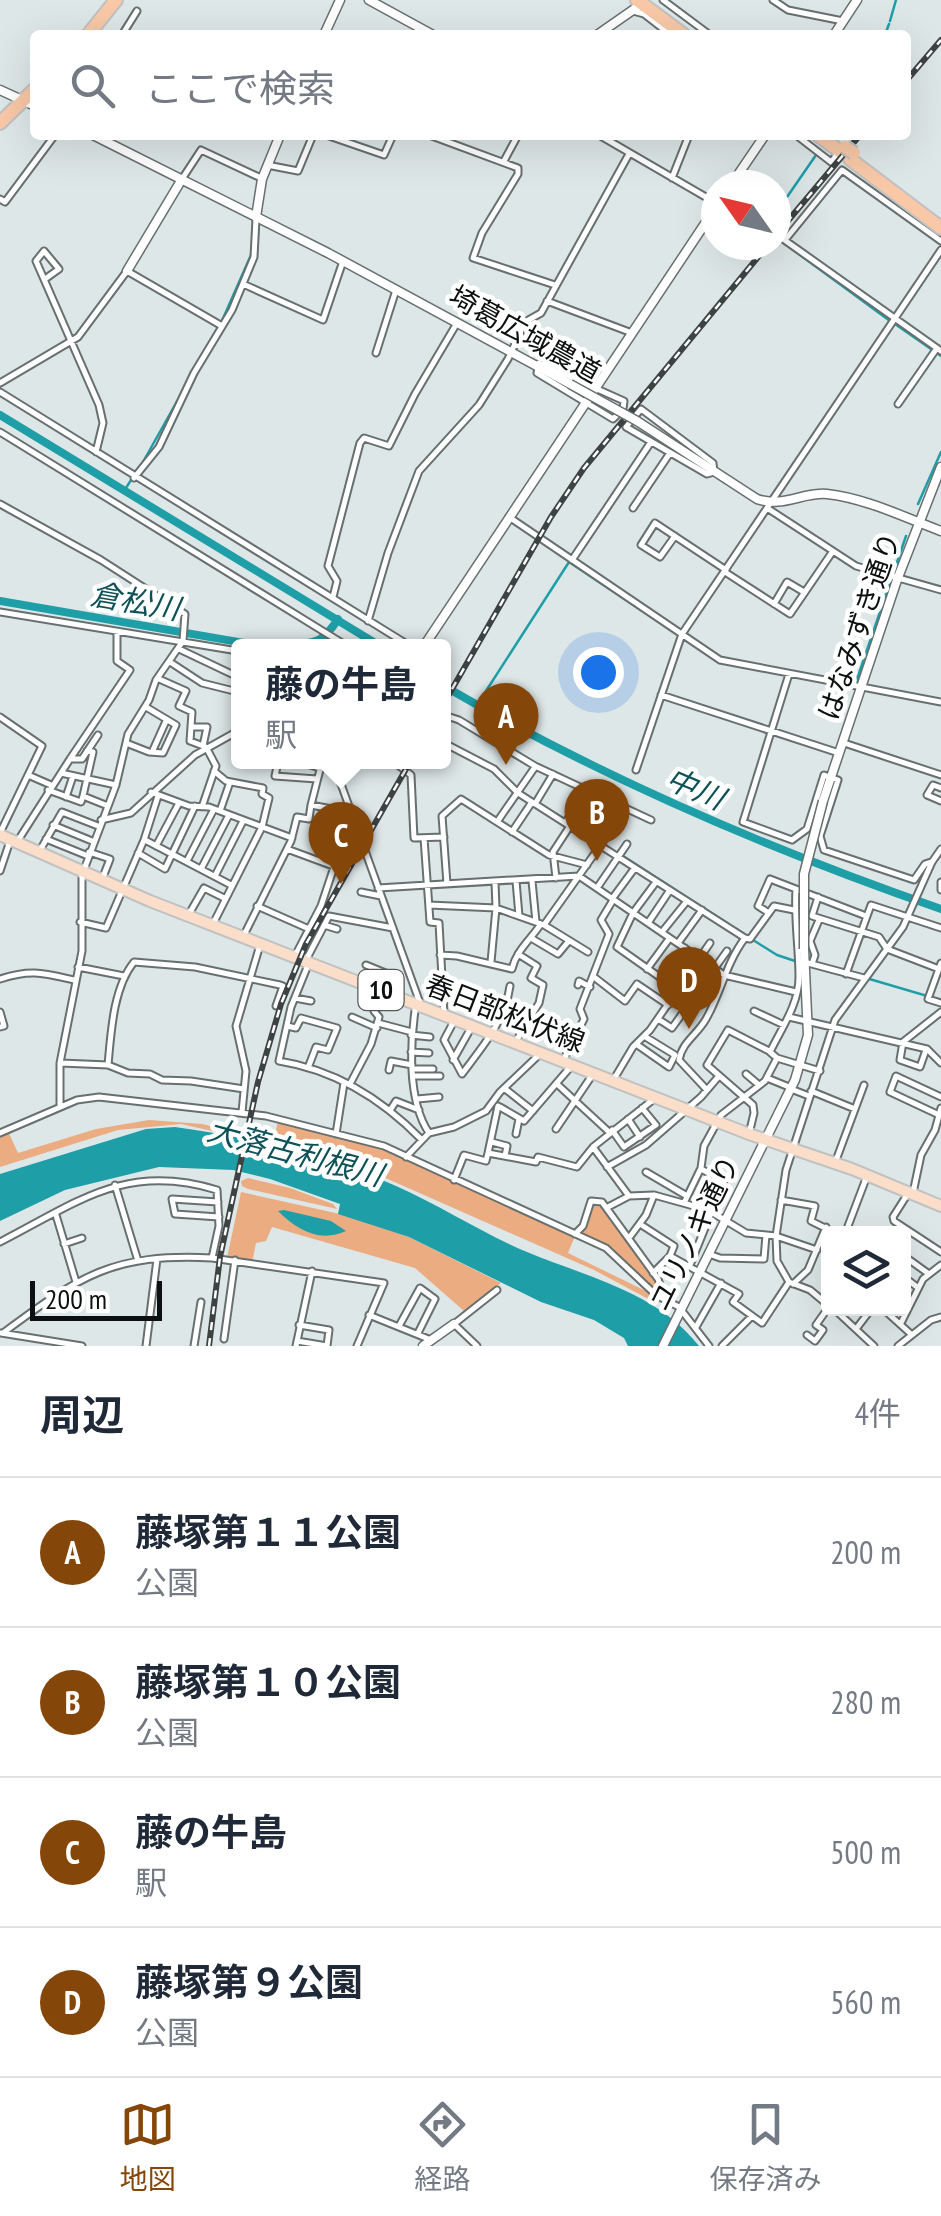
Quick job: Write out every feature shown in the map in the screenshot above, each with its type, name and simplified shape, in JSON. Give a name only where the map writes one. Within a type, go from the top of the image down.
[{"type":"highway","points":[[92,30],[116,0]]},
{"type":"highway","points":[[102,30],[124,0]]},
{"type":"highway","points":[[642,3],[677,30]]},
{"type":"highway","points":[[642,3],[688,30]]},
{"type":"highway","points":[[0,124],[30,104]]},
{"type":"highway","points":[[0,134],[30,104]]},
{"type":"highway","points":[[846,149],[941,219]]},
{"type":"highway","points":[[846,149],[941,228]]},
{"type":"main road","name":"春日部松伏線","points":[[7,837],[188,916],[941,1206]]},
{"type":"street","points":[[326,30],[340,0]]},
{"type":"street","points":[[369,0],[424,30]]},
{"type":"street","points":[[662,0],[703,30]]},
{"type":"street","points":[[773,0],[788,10],[841,20]]},
{"type":"street","points":[[836,30],[857,0]]},
{"type":"street","points":[[604,30],[642,3],[644,14],[665,30]]},
{"type":"street","points":[[125,30],[137,11]]},
{"type":"street","points":[[0,90],[30,103]]},
{"type":"street","points":[[0,199],[5,202],[51,140]]},
{"type":"street","name":"埼葛広域農道","points":[[106,140],[343,261],[570,384],[769,506]]},
{"type":"street","points":[[134,478],[159,447],[243,284],[254,257],[262,179],[278,140]]},
{"type":"street","points":[[267,166],[298,171],[312,140]]},
{"type":"street","points":[[340,140],[384,156],[391,140]]},
{"type":"street","points":[[443,140],[518,168],[473,258],[556,285]]},
{"type":"street","points":[[504,161],[515,140]]},
{"type":"street","points":[[606,140],[701,196]]},
{"type":"street","points":[[672,178],[686,140]]},
{"type":"street","points":[[741,170],[762,140]]},
{"type":"street","points":[[802,140],[831,162],[846,149]]},
{"type":"street","points":[[0,383],[72,342],[85,330],[127,271],[200,150],[262,179]]},
{"type":"street","points":[[368,621],[419,471],[479,405],[524,322],[541,313],[629,154]]},
{"type":"street","points":[[791,233],[842,170],[941,240]]},
{"type":"street","points":[[429,639],[701,228]]},
{"type":"street","points":[[791,244],[939,349],[898,404]]},
{"type":"street","points":[[636,770],[682,634],[941,250]]},
{"type":"street","points":[[45,280],[59,270],[44,251],[36,261],[102,418],[96,452]]},
{"type":"street","points":[[243,284],[323,320],[343,261]]},
{"type":"street","points":[[127,271],[222,326]]},
{"type":"street","points":[[376,353],[396,290]]},
{"type":"street","points":[[547,301],[632,333]]},
{"type":"street","points":[[333,598],[337,581],[328,566],[360,444],[364,438],[388,446],[456,323]]},
{"type":"street","points":[[539,363],[548,366],[624,401],[619,415],[613,420],[585,404],[537,373],[536,367],[539,363]]},
{"type":"street","points":[[0,392],[398,639]]},
{"type":"street","points":[[641,409],[713,463],[714,472],[706,474],[626,427],[641,409]]},
{"type":"street","points":[[0,432],[331,639]]},
{"type":"street","points":[[572,560],[652,442]]},
{"type":"street","points":[[634,508],[670,453]]},
{"type":"street","name":"はなみずき通り","points":[[803,960],[804,874],[823,801],[856,686],[893,579],[941,468]]},
{"type":"street","points":[[769,506],[812,495],[832,495],[941,531]]},
{"type":"street","points":[[0,504],[101,560],[186,614],[183,641],[157,678],[126,743],[116,784],[83,872],[82,951],[60,1064],[60,1107]]},
{"type":"street","points":[[769,506],[856,566],[941,590]]},
{"type":"street","points":[[509,517],[720,660],[941,702]]},
{"type":"street","points":[[675,536],[660,558],[641,544],[655,523],[675,536],[725,571],[790,614],[833,552]]},
{"type":"street","points":[[774,604],[787,582],[804,592]]},
{"type":"street","points":[[0,612],[231,650]]},
{"type":"street","points":[[7,837],[61,773],[130,670],[117,661],[118,632]]},
{"type":"street","points":[[179,649],[231,674]]},
{"type":"street","points":[[170,662],[202,684],[231,691]]},
{"type":"street","points":[[789,674],[744,822],[792,840],[807,828],[824,775],[832,775],[838,780],[820,836],[824,850],[914,880],[925,864],[932,862]]},
{"type":"street","points":[[138,854],[166,869],[216,766],[204,747],[190,741],[192,712],[179,706],[186,691],[157,678]]},
{"type":"street","points":[[662,695],[839,753]]},
{"type":"street","points":[[126,743],[164,753],[176,725],[145,707]]},
{"type":"street","points":[[0,717],[42,746],[7,837],[0,871]]},
{"type":"street","points":[[451,717],[535,766],[651,820]]},
{"type":"street","points":[[192,727],[207,727],[204,747]]},
{"type":"street","points":[[39,852],[62,812],[100,823],[131,812],[204,747],[231,734]]},
{"type":"street","points":[[70,760],[82,759],[98,735]]},
{"type":"street","points":[[842,742],[941,775]]},
{"type":"street","points":[[451,747],[494,769],[518,793],[745,938],[750,938],[774,906],[794,910]]},
{"type":"street","points":[[28,775],[81,802],[94,752],[87,751]]},
{"type":"street","points":[[497,822],[535,766]]},
{"type":"street","points":[[276,769],[275,776],[318,779]]},
{"type":"street","points":[[244,935],[292,838],[297,818],[308,819],[320,769]]},
{"type":"street","points":[[336,769],[418,1005],[411,1052],[419,1110],[430,1132]]},
{"type":"street","points":[[404,769],[410,773],[414,838],[444,837]]},
{"type":"street","points":[[212,924],[262,828],[268,796],[262,794],[262,788],[230,782],[214,771]]},
{"type":"street","points":[[61,773],[116,784]]},
{"type":"street","points":[[512,832],[553,774]]},
{"type":"street","points":[[66,797],[74,776]]},
{"type":"street","points":[[187,862],[230,782]]},
{"type":"street","points":[[941,788],[933,785],[927,795],[941,801]]},
{"type":"street","points":[[556,878],[553,856],[587,790]]},
{"type":"street","points":[[150,792],[179,803],[217,810],[292,838]]},
{"type":"street","points":[[83,796],[108,806]]},
{"type":"street","points":[[80,922],[106,928],[144,840],[158,796]]},
{"type":"street","points":[[447,884],[442,816],[461,799],[553,856],[587,865]]},
{"type":"street","points":[[156,846],[179,803]]},
{"type":"street","points":[[311,805],[352,813]]},
{"type":"street","points":[[440,955],[512,969],[518,954],[580,876],[622,806]]},
{"type":"street","points":[[352,813],[322,906],[309,929],[279,1061],[347,1083],[390,1109],[422,1140]]},
{"type":"street","points":[[200,868],[229,814]]},
{"type":"street","points":[[215,876],[244,820]]},
{"type":"street","points":[[53,825],[93,842]]},
{"type":"street","points":[[424,838],[430,922],[439,922],[450,1016],[444,1040],[462,1074],[494,1032],[508,1005],[510,986]]},
{"type":"street","points":[[46,839],[110,858],[102,880]]},
{"type":"street","points":[[144,840],[231,885]]},
{"type":"street","points":[[597,888],[627,844]]},
{"type":"street","points":[[287,849],[333,866]]},
{"type":"street","points":[[821,1299],[791,1283],[778,1261],[776,1236],[792,1148],[832,1026],[909,915],[941,850]]},
{"type":"street","points":[[495,1105],[524,1122],[557,1084],[584,1019],[580,1009],[609,934],[601,920],[635,868]]},
{"type":"street","points":[[378,888],[580,876],[724,974],[796,992]]},
{"type":"street","points":[[769,913],[758,906],[770,879],[866,916]]},
{"type":"street","points":[[532,880],[540,924]]},
{"type":"street","points":[[516,881],[520,916]]},
{"type":"street","points":[[491,962],[495,882]]},
{"type":"street","points":[[656,882],[617,947],[678,990]]},
{"type":"street","points":[[188,916],[204,888],[224,898]]},
{"type":"street","points":[[765,1140],[801,1065],[809,1024],[794,910],[796,889]]},
{"type":"street","points":[[648,923],[670,890]]},
{"type":"street","points":[[361,892],[381,896]]},
{"type":"street","points":[[818,897],[811,914],[819,919],[879,938],[887,949],[940,966],[928,999],[941,1003]]},
{"type":"street","points":[[662,932],[687,900]]},
{"type":"street","points":[[429,905],[496,908],[540,924],[588,952]]},
{"type":"street","points":[[846,974],[872,905],[941,928]]},
{"type":"street","points":[[257,906],[309,929]]},
{"type":"street","points":[[678,943],[702,910]]},
{"type":"street","points":[[303,959],[329,916],[393,928]]},
{"type":"street","points":[[803,960],[814,955],[810,941],[819,919]]},
{"type":"street","points":[[324,925],[337,929]]},
{"type":"street","points":[[532,938],[558,954],[570,941]]},
{"type":"street","points":[[647,969],[670,938]]},
{"type":"street","points":[[707,1090],[679,1060],[684,1046],[705,1021],[728,962],[745,938]]},
{"type":"street","points":[[242,1112],[245,1062],[236,1026],[262,942]]},
{"type":"street","points":[[614,1080],[710,943]]},
{"type":"street","points":[[662,979],[685,948]]},
{"type":"street","points":[[658,1019],[672,1028],[727,951]]},
{"type":"street","points":[[516,1040],[539,1003],[543,985],[531,978],[537,966],[518,954]]},
{"type":"street","points":[[803,960],[864,978]]},
{"type":"street","points":[[770,1052],[788,1017],[803,960]]},
{"type":"street","points":[[108,1065],[124,976],[138,961],[195,967],[284,986],[276,1006]]},
{"type":"street","points":[[336,1134],[347,1083],[377,1026],[379,1016],[374,1010],[388,974],[366,965]]},
{"type":"street","points":[[78,967],[124,976]]},
{"type":"street","points":[[0,979],[34,971],[74,980]]},
{"type":"street","points":[[594,978],[625,1001],[637,984],[668,1005]]},
{"type":"street","points":[[578,985],[580,981],[590,987]]},
{"type":"street","points":[[295,998],[311,1001]]},
{"type":"street","points":[[754,1011],[784,1025]]},
{"type":"street","points":[[0,1012],[4,1026],[0,1027]]},
{"type":"street","points":[[927,1049],[920,1067],[900,1060],[903,1042],[941,1012]]},
{"type":"street","points":[[352,1017],[430,1036]]},
{"type":"street","points":[[788,1017],[927,1049],[941,1063]]},
{"type":"street","points":[[286,1026],[296,1028],[301,1018],[337,1028],[328,1050],[316,1047],[308,1068]]},
{"type":"street","points":[[454,1060],[473,1025]]},
{"type":"street","points":[[749,1134],[753,1105],[707,1065],[728,1030],[777,1058],[820,1071]]},
{"type":"street","points":[[636,1044],[669,1067],[675,1055],[644,1036]]},
{"type":"street","points":[[454,1180],[464,1156],[486,1160],[492,1142],[495,1105],[504,1088],[543,1051]]},
{"type":"street","points":[[411,1052],[429,1053]]},
{"type":"street","points":[[421,1052],[422,1069]]},
{"type":"street","points":[[685,1199],[717,1122],[741,1096],[767,1078],[777,1058]]},
{"type":"street","points":[[389,1070],[391,1062],[440,1076]]},
{"type":"street","points":[[60,1064],[108,1065],[162,1080],[191,1080],[244,1089]]},
{"type":"street","points":[[413,1070],[432,1069]]},
{"type":"street","points":[[556,1130],[595,1072]]},
{"type":"street","points":[[746,1074],[759,1085]]},
{"type":"street","points":[[608,1167],[646,1145],[687,1110],[718,1076]]},
{"type":"street","points":[[941,1097],[896,1076],[890,1092],[939,1111],[940,1120],[920,1155],[911,1193],[893,1217],[941,1252]]},
{"type":"street","points":[[767,1078],[855,1109]]},
{"type":"street","points":[[557,1084],[624,1147],[656,1125],[642,1108]]},
{"type":"street","points":[[835,1163],[864,1085]]},
{"type":"street","points":[[504,1088],[534,1110]]},
{"type":"street","points":[[0,1132],[98,1096],[242,1112],[384,1146],[614,1253],[656,1296],[696,1326],[709,1346]]},
{"type":"street","points":[[417,1099],[438,1097]]},
{"type":"street","points":[[488,1152],[536,1162],[538,1157],[577,1167],[610,1131],[656,1097]]},
{"type":"street","points":[[390,1109],[396,1101],[419,1110]]},
{"type":"street","points":[[406,1157],[430,1132],[454,1127],[495,1105]]},
{"type":"street","points":[[628,1118],[640,1137]]},
{"type":"street","points":[[516,1134],[519,1119]]},
{"type":"street","name":"ユリノキ通り","points":[[664,1346],[765,1140]]},
{"type":"street","points":[[492,1142],[507,1146],[505,1156]]},
{"type":"street","points":[[593,1147],[629,1196]]},
{"type":"street","points":[[690,1265],[724,1181],[700,1168]]},
{"type":"street","points":[[646,1172],[746,1233],[776,1236],[818,1250]]},
{"type":"street","points":[[848,1226],[868,1175]]},
{"type":"street","points":[[0,1242],[115,1186],[152,1179],[178,1180],[216,1190],[219,1217],[212,1258]]},
{"type":"street","points":[[115,1186],[138,1261]]},
{"type":"street","points":[[629,1238],[654,1195]]},
{"type":"street","points":[[608,1207],[629,1196],[685,1199]]},
{"type":"street","points":[[218,1202],[172,1199],[175,1214],[219,1217]]},
{"type":"street","points":[[575,1234],[590,1202],[600,1200],[653,1273],[665,1300]]},
{"type":"street","points":[[781,1200],[816,1206],[811,1221],[824,1226]]},
{"type":"street","points":[[56,1214],[76,1282]]},
{"type":"street","points":[[640,1224],[674,1246],[653,1273]]},
{"type":"street","points":[[709,1254],[764,1259],[766,1236]]},
{"type":"street","points":[[64,1244],[82,1238]]},
{"type":"street","points":[[670,1256],[740,1294],[733,1302],[762,1323],[791,1283],[808,1270],[821,1241]]},
{"type":"street","points":[[1,1333],[102,1268],[138,1261],[212,1258],[384,1282],[357,1346]]},
{"type":"street","points":[[146,1346],[157,1260]]},
{"type":"street","points":[[224,1339],[235,1260]]},
{"type":"street","points":[[911,1261],[929,1274]]},
{"type":"street","points":[[901,1324],[918,1288],[941,1266]]},
{"type":"street","points":[[299,1325],[329,1330],[327,1346],[296,1344],[299,1325],[312,1272]]},
{"type":"street","points":[[911,1282],[918,1288]]},
{"type":"street","points":[[696,1326],[721,1283]]},
{"type":"street","points":[[399,1326],[420,1288],[435,1299],[418,1333]]},
{"type":"street","points":[[369,1315],[418,1333],[427,1343],[497,1290]]},
{"type":"street","points":[[194,1346],[200,1302]]},
{"type":"street","points":[[727,1345],[752,1316]]},
{"type":"street","points":[[807,1335],[815,1341],[823,1330],[816,1325],[823,1316]]},
{"type":"street","points":[[841,1316],[874,1346]]},
{"type":"street","points":[[856,1328],[866,1316]]},
{"type":"street","points":[[892,1316],[912,1335]]},
{"type":"street","points":[[898,1346],[931,1320],[941,1317]]},
{"type":"street","points":[[454,1324],[477,1346]]},
{"type":"street","points":[[1,1333],[82,1346]]},
{"type":"shaded area","points":[[149,1120],[202,1124],[269,1140],[274,1139],[278,1121],[384,1148],[575,1236],[568,1253],[652,1294],[654,1291],[615,1252],[578,1234],[590,1204],[599,1202],[663,1293],[652,1301],[594,1270],[381,1176],[316,1154],[181,1124],[118,1130],[0,1167],[0,1135],[8,1131],[18,1153],[96,1129]]},
{"type":"shaded area","points":[[248,1178],[290,1188],[337,1209],[248,1189],[241,1181]]},
{"type":"shaded area","points":[[241,1192],[340,1214],[409,1237],[501,1283],[464,1311],[415,1268],[272,1227],[266,1241],[256,1243],[252,1263],[227,1258]]},
{"type":"water","name":"大落古利根川","points":[[175,1127],[288,1149],[370,1175],[510,1245],[642,1299],[682,1327],[699,1346],[628,1346],[624,1338],[594,1320],[541,1302],[409,1237],[338,1214],[340,1204],[233,1170],[159,1167],[65,1190],[0,1221],[0,1174],[146,1129]]},
{"type":"water","points":[[278,1211],[331,1221],[346,1231],[327,1236],[309,1233]]},
{"type":"waterway","points":[[890,21],[896,0]]},
{"type":"waterway","points":[[887,30],[889,24]]},
{"type":"waterway","points":[[260,175],[274,141]]},
{"type":"waterway","points":[[791,191],[816,155]]},
{"type":"waterway","points":[[221,323],[251,255],[258,183]]},
{"type":"waterway","points":[[791,248],[890,321]]},
{"type":"waterway","points":[[895,324],[941,356]]},
{"type":"waterway","points":[[143,462],[217,330]]},
{"type":"waterway","name":"中川","points":[[0,415],[368,639]]},
{"type":"waterway","points":[[918,504],[941,452]]},
{"type":"waterway","points":[[124,491],[133,477]]},
{"type":"waterway","points":[[855,685],[906,536]]},
{"type":"waterway","points":[[477,705],[569,562],[713,658]]},
{"type":"waterway","name":"倉松川","points":[[0,601],[231,641]]},
{"type":"waterway","name":"倉松川","points":[[318,639],[338,619]]},
{"type":"waterway","points":[[719,662],[834,684]]},
{"type":"waterway","name":"中川","points":[[451,690],[564,751],[687,810],[941,909]]},
{"type":"waterway","points":[[623,856],[747,936]]},
{"type":"waterway","points":[[753,940],[795,961]]},
{"type":"waterway","points":[[827,971],[858,979]]},
{"type":"waterway","points":[[866,978],[941,1000]]},
{"type":"railway","points":[[911,75],[941,40]]},
{"type":"railway","points":[[791,217],[856,140]]},
{"type":"railway","points":[[451,691],[551,517],[584,468],[756,260]]},
{"type":"railway","points":[[209,1346],[220,1257],[258,1082],[281,1004],[306,944],[406,769]]},
{"type":"place","name":"藤塚第１１公園","points":[[506,765]]},
{"type":"place","name":"藤塚第１０公園","points":[[597,861]]},
{"type":"place","name":"藤の牛島","points":[[341,884]]},
{"type":"place","name":"藤塚第９公園","points":[[689,1029]]}]
